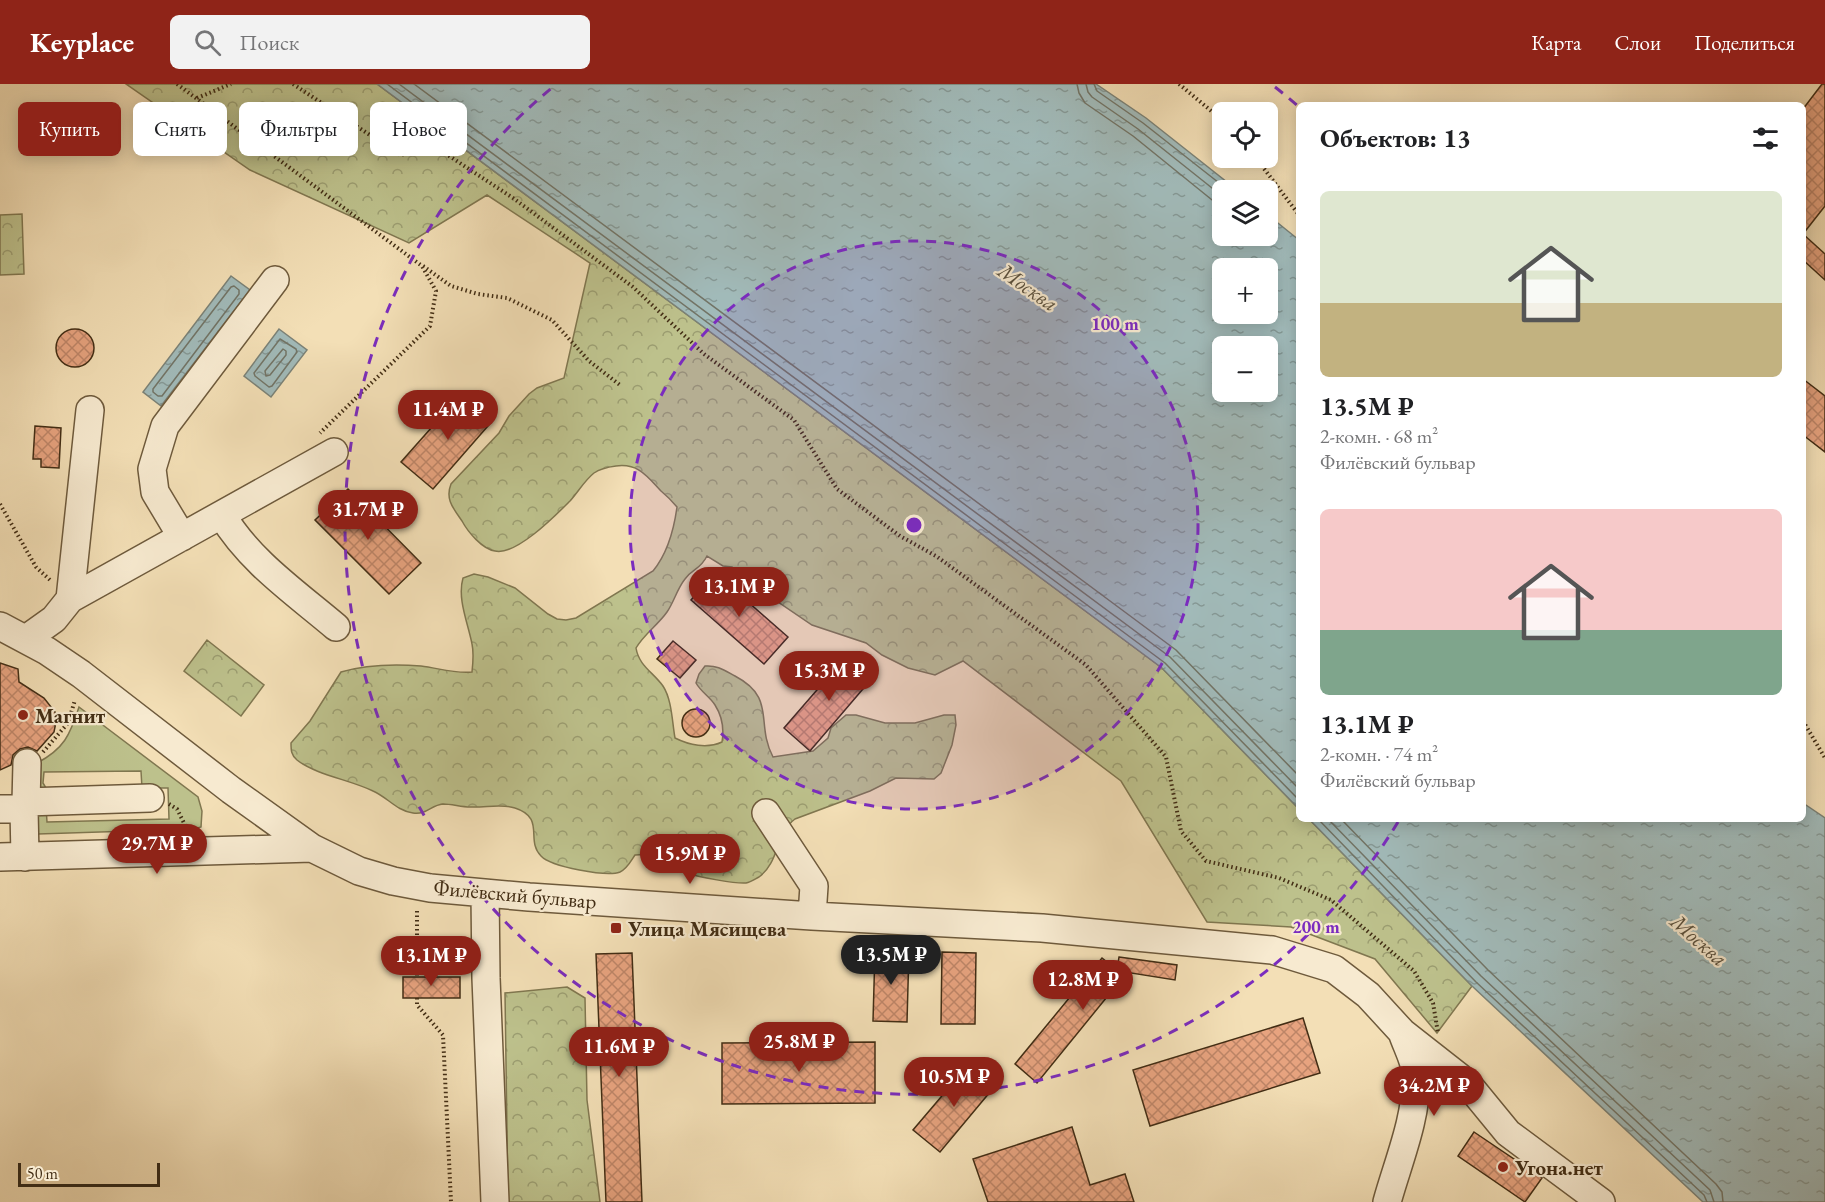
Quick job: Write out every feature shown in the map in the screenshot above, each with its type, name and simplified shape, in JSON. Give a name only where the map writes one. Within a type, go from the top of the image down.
[{"type":"street","points":[[182,537],[155,492],[152,469],[165,426],[275,280]]},
{"type":"street","points":[[70,599],[90,410]]},
{"type":"street","points":[[26,639],[54,619],[70,599],[334,452]]},
{"type":"street","points":[[222,515],[233,534],[276,577],[336,627]]},
{"type":"street","name":"Филёвский бульвар","points":[[0,626],[26,639],[72,668],[231,790],[312,848],[359,871],[393,881],[430,888],[485,893],[1042,928],[1272,950],[1334,969],[1368,995],[1402,1032]]},
{"type":"street","points":[[27,763],[17,807],[12,857],[312,848]]},
{"type":"street","points":[[17,807],[150,798]]},
{"type":"street","points":[[766,813],[813,886],[812,915]]},
{"type":"street","points":[[485,893],[495,1202]]},
{"type":"street","points":[[1387,1202],[1414,1100],[1416,1074],[1402,1032]]},
{"type":"street","points":[[1402,1032],[1467,1083],[1508,1133],[1601,1202]]},
{"type":"path","points":[[177,84],[422,266],[451,285],[478,294],[507,298],[552,320],[589,361],[620,385]]},
{"type":"path","points":[[196,99],[231,84]]},
{"type":"path","points":[[293,84],[400,155],[437,148],[513,198],[633,287],[704,354],[794,420],[837,489],[900,536],[936,556],[1086,665],[1166,757],[1181,831],[1206,861],[1279,878],[1331,900],[1414,971],[1433,1004],[1439,1038]]},
{"type":"path","points":[[1179,84],[1212,112]]},
{"type":"path","points":[[1264,168],[1296,211]]},
{"type":"path","points":[[309,467],[316,437],[430,326],[436,291],[422,266]]},
{"type":"path","points":[[0,504],[36,567],[70,599]]},
{"type":"path","points":[[27,763],[46,751],[68,723],[75,700]]},
{"type":"path","points":[[1806,726],[1825,758]]},
{"type":"path","points":[[150,798],[166,802],[177,809],[191,837]]},
{"type":"path","points":[[417,911],[417,977]]},
{"type":"path","points":[[417,998],[417,1005],[443,1035],[451,1202]]},
{"type":"green space","points":[[126,84],[377,84],[401,102],[370,102],[370,156],[467,156],[467,151],[1162,668],[1296,806],[1296,822],[1312,822],[1472,986],[1437,1033],[1375,959],[1291,927],[1207,922],[1121,781],[963,661],[935,675],[908,668],[882,655],[866,643],[812,625],[747,581],[732,567],[723,566],[707,556],[702,564],[685,579],[667,612],[636,648],[640,660],[666,692],[675,738],[698,745],[722,742],[722,723],[717,709],[696,683],[705,666],[713,666],[748,684],[756,693],[761,702],[765,733],[773,757],[813,751],[828,738],[831,728],[846,715],[856,715],[885,723],[915,723],[944,715],[955,715],[956,725],[952,745],[941,773],[934,779],[896,778],[870,791],[795,819],[784,832],[766,871],[751,881],[741,883],[692,875],[656,858],[643,855],[635,855],[625,869],[613,873],[592,872],[556,864],[541,856],[535,843],[533,823],[530,817],[515,808],[443,804],[422,813],[407,812],[373,791],[314,770],[297,760],[292,752],[291,743],[310,721],[341,672],[370,666],[401,665],[472,672],[473,647],[461,594],[463,578],[474,574],[488,577],[515,588],[557,619],[576,618],[653,571],[662,557],[674,524],[677,507],[651,480],[642,472],[630,467],[610,467],[594,473],[546,524],[514,547],[504,551],[495,551],[480,544],[453,508],[449,499],[449,489],[451,484],[499,433],[509,416],[529,394],[537,388],[564,378],[590,263],[487,195],[409,243],[250,170],[227,154],[227,102],[152,102]]},
{"type":"green space","points":[[22,214],[24,274],[0,275],[0,215]]},
{"type":"green space","points":[[207,640],[264,685],[241,716],[184,671]]},
{"type":"green space","points":[[79,707],[198,797],[202,811],[201,827],[38,834],[37,807],[46,807],[47,822],[169,819],[168,788],[142,788],[141,771],[44,772],[43,783],[46,788],[43,790],[39,788],[37,763],[60,747],[72,726]]},
{"type":"green space","points":[[567,987],[585,998],[587,1100],[600,1202],[508,1202],[505,993]]},
{"type":"water","name":"Москва","points":[[377,84],[1096,84],[1146,118],[1224,180],[1212,180],[1212,246],[1278,246],[1278,223],[1296,238],[1296,806],[1162,668],[467,151],[467,102],[401,102]]},
{"type":"water","points":[[231,276],[250,290],[161,406],[143,392]]},
{"type":"water","points":[[279,329],[307,350],[271,397],[244,376]]},
{"type":"water","name":"Москва","points":[[1806,805],[1825,818],[1825,1202],[1703,1202],[1472,986],[1312,822],[1806,822]]},
{"type":"building","points":[[1822,84],[1825,84],[1825,206],[1806,230],[1806,105]]},
{"type":"building","points":[[1806,237],[1825,254],[1825,280],[1806,263]]},
{"type":"building","points":[[75,329],[89,334],[94,348],[89,362],[75,367],[61,362],[56,348],[61,334]]},
{"type":"building","points":[[1806,381],[1825,396],[1825,452],[1806,437]]},
{"type":"building","points":[[463,392],[494,419],[433,489],[401,462]]},
{"type":"building","points":[[35,426],[61,428],[59,468],[41,467],[41,459],[33,459]]},
{"type":"building","points":[[348,489],[421,563],[389,594],[315,520]]},
{"type":"building","points":[[715,573],[788,637],[764,664],[691,600]]},
{"type":"building","points":[[673,641],[696,660],[680,678],[657,659]]},
{"type":"building","points":[[849,653],[874,676],[810,751],[784,728]]},
{"type":"building","points":[[0,663],[18,669],[19,682],[44,698],[55,712],[56,722],[54,732],[37,751],[28,747],[20,749],[13,755],[11,765],[0,770]]},
{"type":"building","points":[[696,709],[706,713],[710,723],[706,733],[696,737],[686,733],[682,723],[686,713]]},
{"type":"building","points":[[875,950],[909,950],[907,1022],[873,1021]]},
{"type":"building","points":[[942,952],[976,953],[975,1024],[941,1024]]},
{"type":"building","points":[[632,953],[642,1202],[606,1202],[596,954]]},
{"type":"building","points":[[1119,957],[1177,965],[1175,980],[1119,971],[1124,976],[1037,1083],[1015,1064],[1102,958],[1117,970]]},
{"type":"building","points":[[403,977],[460,977],[460,998],[403,998]]},
{"type":"building","points":[[1303,1018],[1320,1073],[1150,1126],[1133,1070]]},
{"type":"building","points":[[875,1042],[875,1103],[722,1104],[722,1043]]},
{"type":"building","points":[[969,1064],[995,1086],[940,1152],[913,1130]]},
{"type":"building","points":[[1072,1127],[1090,1185],[1125,1174],[1134,1202],[988,1202],[973,1159]]},
{"type":"building","points":[[1474,1132],[1542,1178],[1525,1202],[1458,1156]]},
{"type":"place","name":"Магнит","points":[[23,715]]},
{"type":"place","name":"Улица Мясищева","points":[[616,928]]},
{"type":"place","name":"Угона.нет","points":[[1503,1167]]}]
